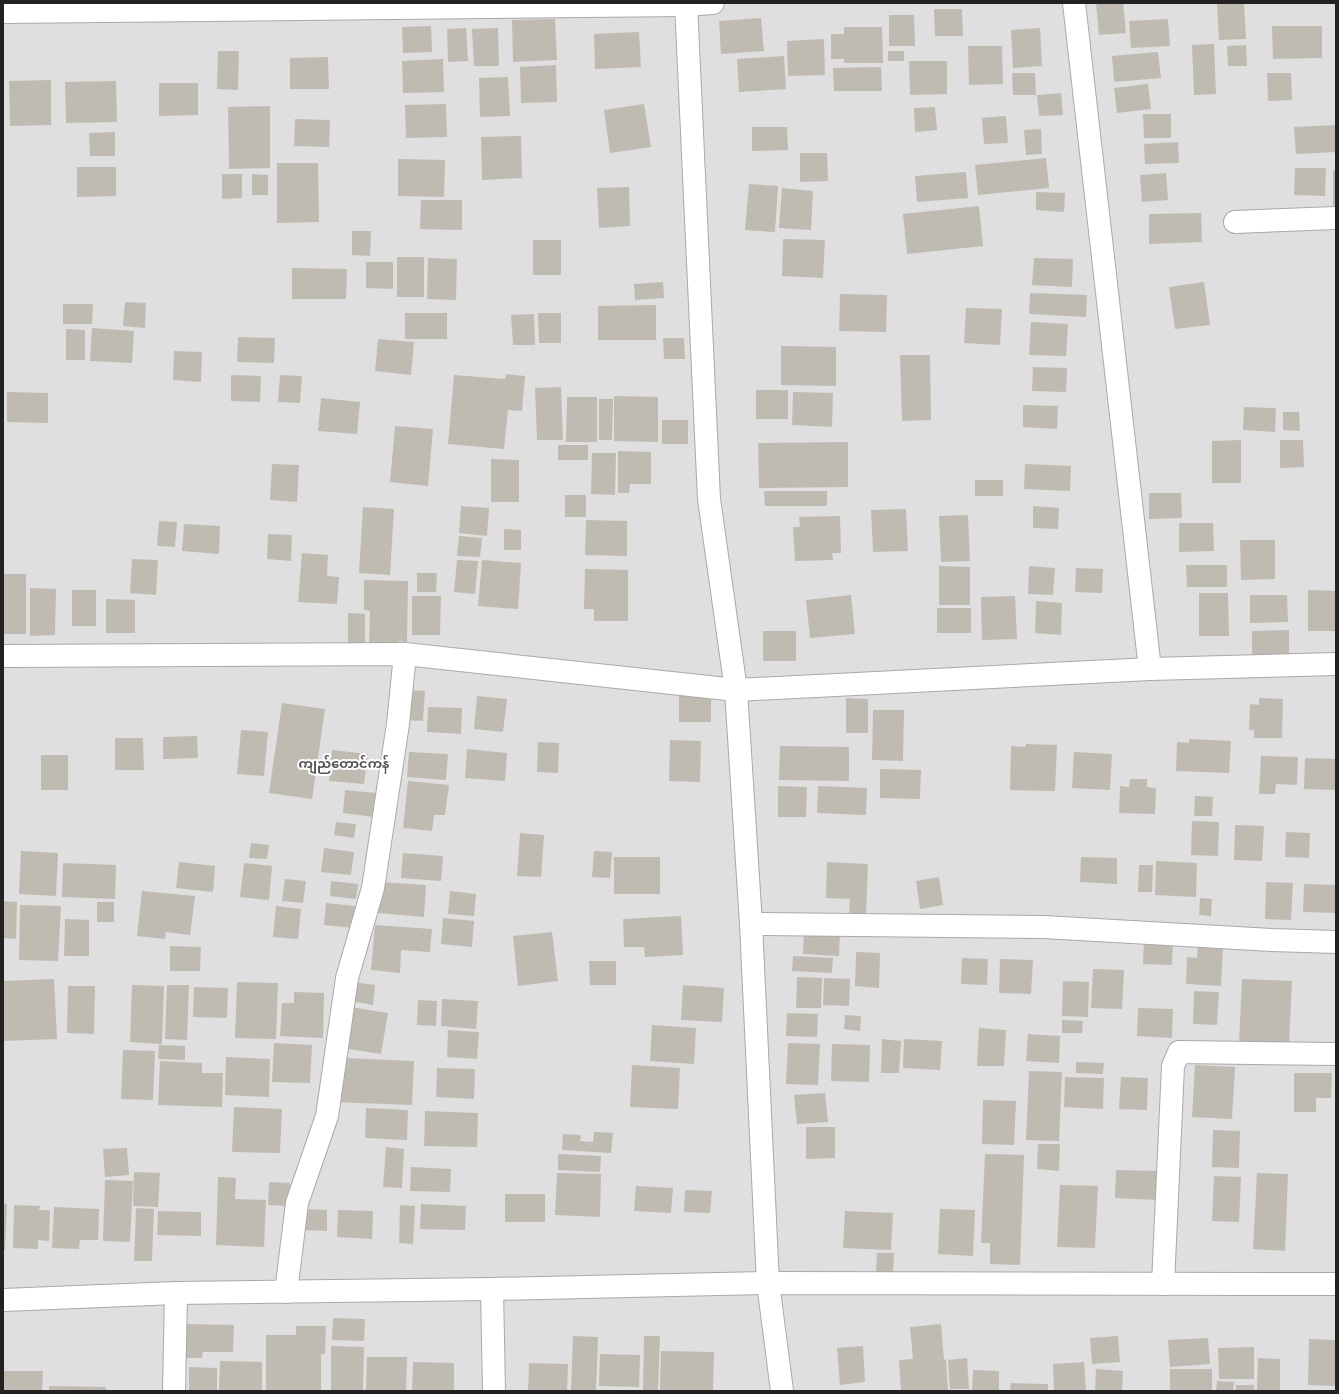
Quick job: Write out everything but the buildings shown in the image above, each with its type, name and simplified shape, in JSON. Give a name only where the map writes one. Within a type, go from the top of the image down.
[{"type":"street","points":[[3,12],[713,3]]},
{"type":"street","points":[[1074,3],[1150,669]]},
{"type":"street","points":[[686,4],[709,499],[736,690],[751,924],[768,1283],[782,1391]]},
{"type":"street","points":[[1234,222],[1336,218]]},
{"type":"street","points":[[3,656],[405,654],[736,690],[1150,669],[1336,664]]},
{"type":"street","points":[[286,1292],[297,1203],[326,1116],[347,978],[373,888],[398,724],[405,654]]},
{"type":"street","points":[[751,924],[1044,927],[1272,940],[1336,942]]},
{"type":"street","points":[[1163,1284],[1173,1066],[1179,1052],[1336,1054]]},
{"type":"street","points":[[3,1300],[176,1293],[492,1289],[768,1283],[1336,1284]]},
{"type":"street","points":[[492,1289],[494,1391]]},
{"type":"street","points":[[174,1391],[176,1293]]},
{"type":"shaded area","points":[[3,3],[1336,3],[1336,1391],[3,1391]]},
{"type":"district","name":"ကျည်တောင်ကန်","points":[[344,763]]}]
